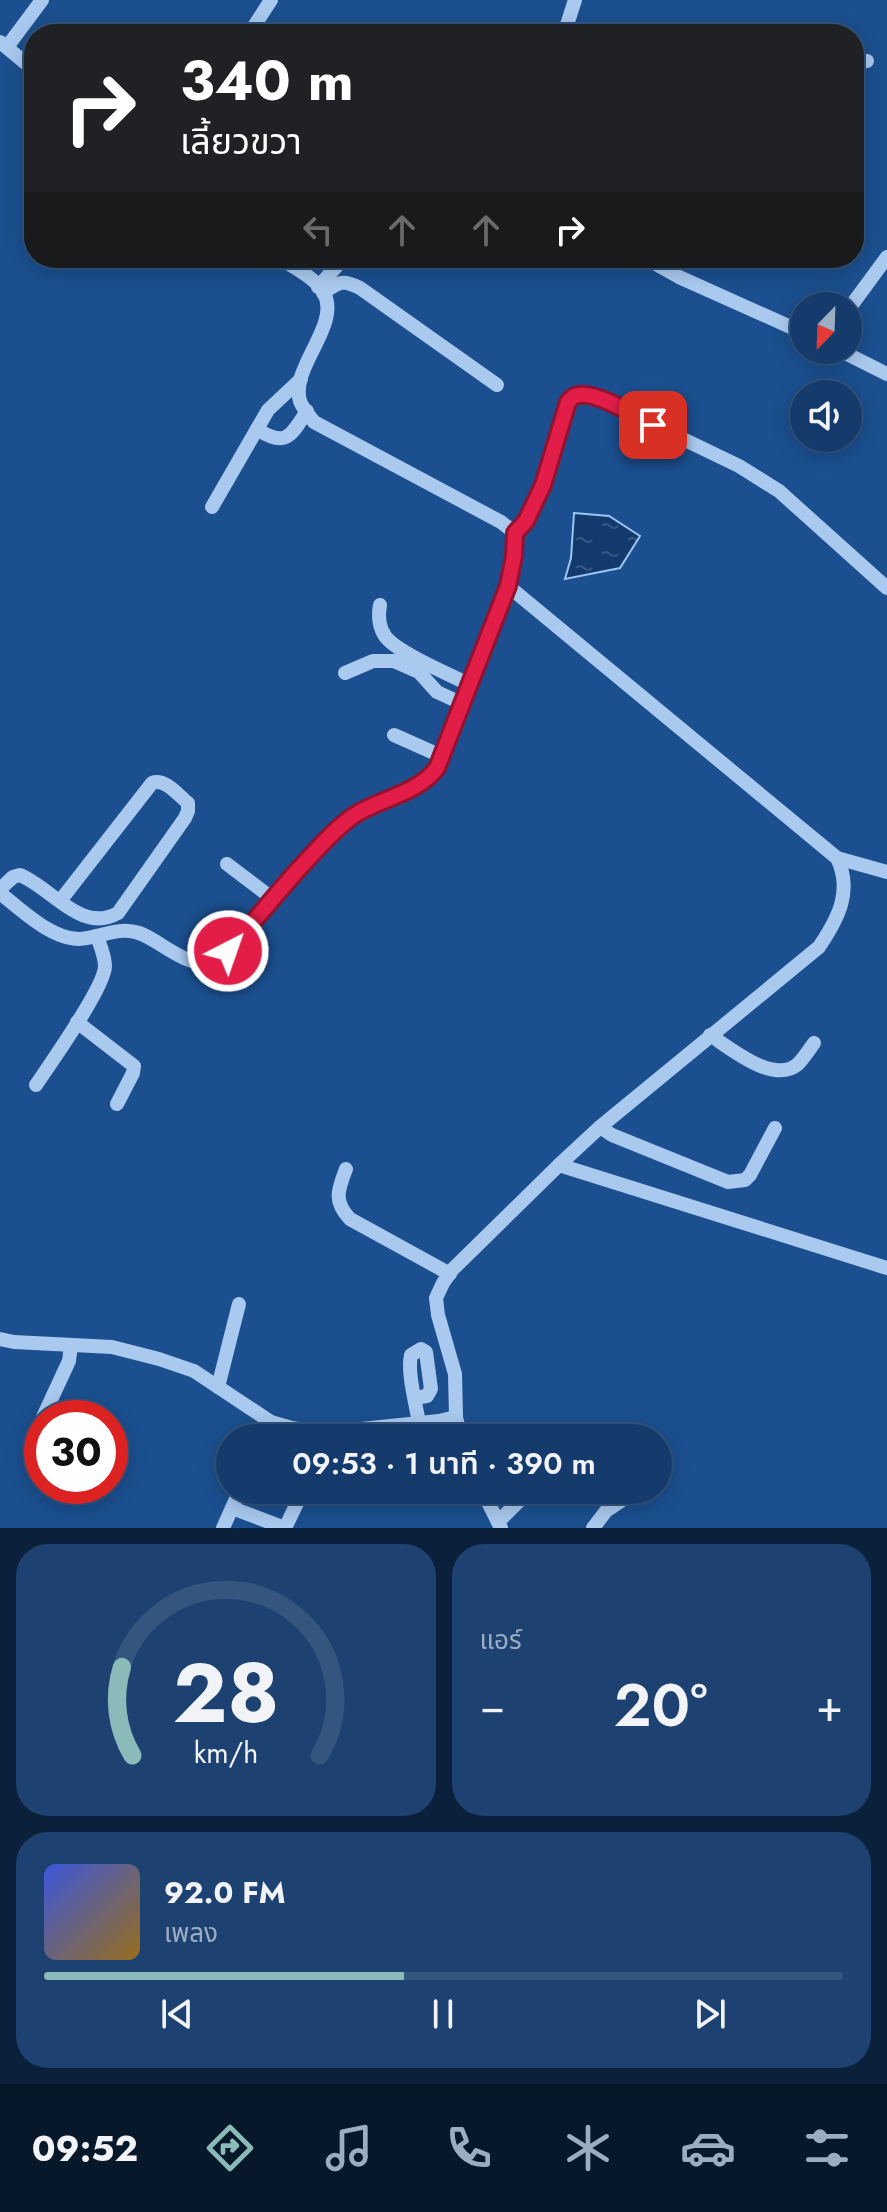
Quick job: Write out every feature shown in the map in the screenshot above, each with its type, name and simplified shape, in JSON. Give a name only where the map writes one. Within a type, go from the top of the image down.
[{"type":"street","points":[[24,62],[3,44],[42,0]]},
{"type":"street","points":[[255,24],[271,0]]},
{"type":"street","points":[[567,24],[575,0]]},
{"type":"street","points":[[861,292],[887,257]]},
{"type":"street","points":[[293,268],[321,290],[327,305],[326,319],[301,379],[300,401],[314,422],[501,522],[515,533]]},
{"type":"street","points":[[321,290],[337,268]]},
{"type":"street","points":[[663,268],[790,327]]},
{"type":"street","points":[[321,290],[347,281],[497,385]]},
{"type":"street","points":[[862,362],[887,374]]},
{"type":"street","points":[[212,507],[268,410],[301,379]]},
{"type":"street","points":[[60,901],[152,783],[163,782],[188,803],[188,811],[118,913],[101,919],[80,915],[20,875],[13,877],[0,891],[36,922],[76,939],[128,930],[141,933],[176,954],[194,961],[210,962],[228,951],[325,840],[353,816],[428,779],[437,768],[508,586],[515,533],[526,521],[543,485],[568,402],[574,396],[596,397],[739,466],[779,491],[887,588]]},
{"type":"street","points":[[257,429],[271,438],[286,438],[307,411]]},
{"type":"street","points":[[508,586],[837,858],[887,872]]},
{"type":"street","points":[[380,605],[378,617],[386,639],[468,684]]},
{"type":"street","points":[[345,673],[373,661],[394,661],[419,672],[437,692],[461,703]]},
{"type":"street","points":[[394,735],[441,756]]},
{"type":"street","points":[[458,1424],[455,1374],[436,1298],[443,1283],[600,1127],[819,947],[838,915],[843,894],[844,873],[837,858]]},
{"type":"street","points":[[227,864],[273,899]]},
{"type":"street","points":[[36,1085],[103,977],[105,966],[97,936]]},
{"type":"street","points":[[77,1022],[134,1066],[117,1104]]},
{"type":"street","points":[[710,1035],[756,1065],[771,1070],[792,1068],[814,1043]]},
{"type":"street","points":[[600,1127],[612,1135],[728,1182],[745,1180],[750,1175],[775,1128]]},
{"type":"street","points":[[559,1165],[887,1268]]},
{"type":"street","points":[[346,1169],[338,1192],[342,1211],[350,1219],[450,1274]]},
{"type":"street","points":[[218,1387],[239,1304]]},
{"type":"street","points":[[0,1339],[112,1347],[159,1359],[194,1371],[271,1422],[322,1433],[456,1417]]},
{"type":"street","points":[[51,1400],[69,1361],[71,1345]]},
{"type":"street","points":[[415,1398],[419,1423]]},
{"type":"street","points":[[223,1528],[234,1504]]},
{"type":"street","points":[[232,1508],[285,1528],[297,1504]]},
{"type":"street","points":[[489,1504],[499,1525],[518,1504]]},
{"type":"street","points":[[593,1528],[606,1511],[616,1504]]},
{"type":"water","points":[[574,513],[609,516],[640,536],[620,568],[565,579],[571,558]]},
{"type":"route","points":[[228,951],[325,840],[353,816],[411,789],[428,779],[437,768],[508,586],[515,533],[526,521],[543,485],[568,402],[574,396],[596,397],[653,425]]}]
